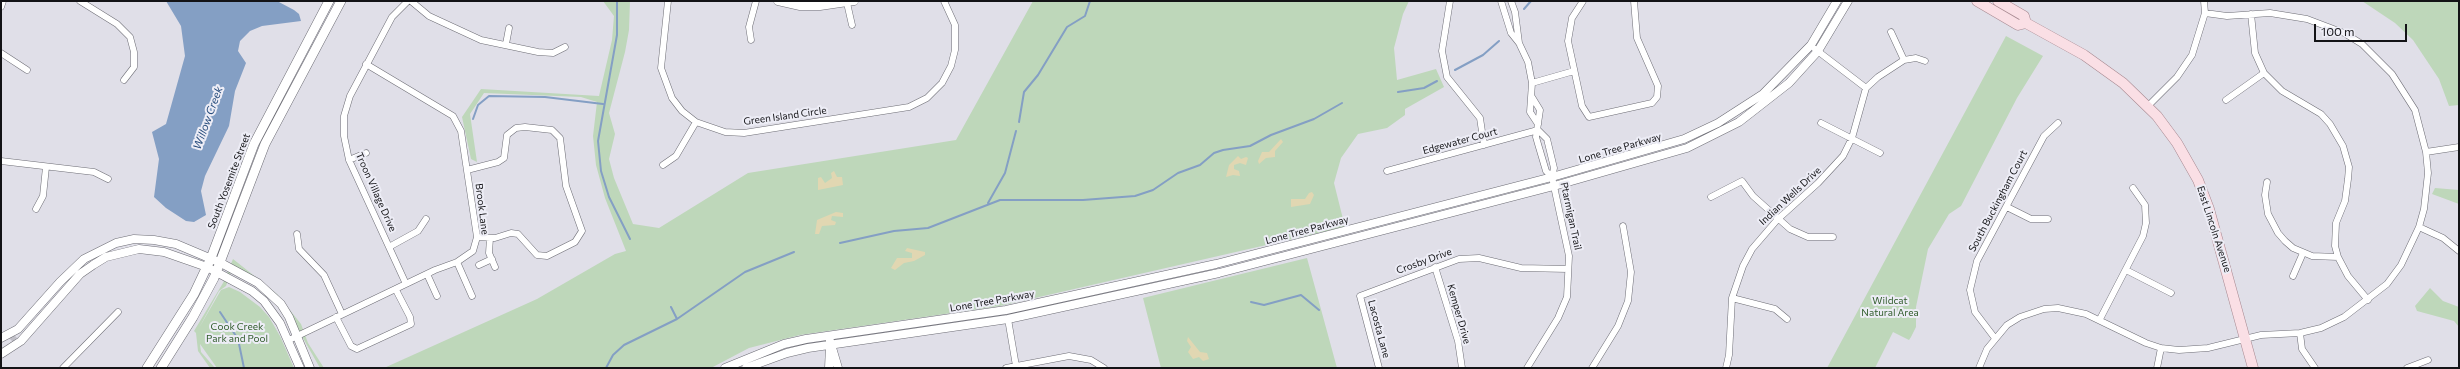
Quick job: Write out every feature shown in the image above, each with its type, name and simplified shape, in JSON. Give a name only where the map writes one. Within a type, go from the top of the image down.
[{"type":"main road","name":"South Yosemite Street","points":[[147,368],[175,326],[207,267],[254,144],[329,1]]},
{"type":"main road","name":"South Yosemite Street","points":[[161,368],[193,318],[217,272],[265,144],[341,1]]},
{"type":"main road","name":"East Lincoln Avenue","points":[[1977,1],[2018,25],[2026,23],[2098,64],[2123,83],[2148,106],[2177,143],[2198,180],[2219,240],[2253,368]]},
{"type":"main road","name":"East Lincoln Avenue","points":[[1998,1],[2024,16],[2026,23]]},
{"type":"street","points":[[1,7],[3,1]]},
{"type":"street","points":[[80,1],[116,24],[130,37],[134,52],[134,67],[124,80]]},
{"type":"street","points":[[90,7],[94,1]]},
{"type":"street","points":[[409,1],[429,16],[458,31],[481,40],[506,44],[538,52],[553,53],[565,47]]},
{"type":"street","name":"Troon Village Drive","points":[[406,284],[349,160],[344,136],[344,116],[350,96],[392,17],[409,1]]},
{"type":"street","name":"Green Island Circle","points":[[668,1],[662,68],[672,98],[682,111],[696,122],[725,132],[744,133],[909,107],[927,98],[942,83],[951,66],[955,50],[955,25],[944,1]]},
{"type":"street","points":[[751,40],[749,27],[756,1]]},
{"type":"street","points":[[778,1],[800,6],[851,2],[852,25]]},
{"type":"street","points":[[1450,1],[1442,51],[1447,77],[1480,118],[1484,145]]},
{"type":"street","points":[[1501,1],[1508,26],[1519,43],[1528,62],[1532,83],[1530,112],[1538,127],[1547,139],[1554,168],[1552,177]]},
{"type":"street","points":[[1510,1],[1515,12],[1519,43]]},
{"type":"street","points":[[1583,1],[1572,18],[1568,40],[1582,106],[1589,117],[1652,103],[1656,98],[1658,86],[1637,38],[1634,1]]},
{"type":"street","name":"Lone Tree Parkway","points":[[726,368],[784,344],[829,336],[1007,315],[1216,264],[1552,177],[1661,147],[1713,126],[1763,94],[1810,45],[1837,1]]},
{"type":"street","name":"Lone Tree Parkway","points":[[746,368],[787,353],[1007,315],[1219,273],[1664,156],[1687,148],[1722,132],[1768,101],[1789,83],[1818,51],[1848,1]]},
{"type":"street","points":[[2148,106],[2185,66],[2197,43],[2205,13],[2204,1]]},
{"type":"street","points":[[1979,368],[1994,337],[2020,317],[2044,309],[2073,310],[2100,319],[2146,343],[2161,348],[2195,350],[2273,333],[2300,333],[2333,323],[2368,300],[2387,284],[2401,264],[2420,227],[2427,188],[2426,152],[2415,110],[2405,92],[2392,74],[2362,44],[2344,33],[2307,19],[2270,13],[2227,16],[2205,13]]},
{"type":"street","points":[[2251,14],[2255,53],[2264,73],[2282,91],[2320,114],[2330,124],[2343,146],[2349,167],[2345,201],[2336,222],[2335,246],[2338,257],[2348,276],[2368,300]]},
{"type":"street","points":[[955,25],[962,23]]},
{"type":"street","points":[[506,44],[509,28]]},
{"type":"street","points":[[1891,32],[1904,60]]},
{"type":"street","points":[[1810,45],[1866,88],[1878,77],[1904,60],[1916,58],[1925,61]]},
{"type":"street","points":[[1,53],[27,70]]},
{"type":"street","name":"Brook Lane","points":[[289,340],[427,274],[457,262],[473,251],[477,238],[461,131],[454,116],[366,64]]},
{"type":"street","points":[[1532,83],[1574,72]]},
{"type":"street","points":[[2226,100],[2264,73]]},
{"type":"street","name":"Indian Wells Drive","points":[[1726,368],[1729,354],[1732,298],[1743,266],[1752,249],[1778,220],[1833,169],[1843,156],[1852,138],[1866,88]]},
{"type":"street","points":[[1532,97],[1540,110],[1536,137],[1546,171],[1552,177]]},
{"type":"street","points":[[663,165],[676,156],[696,122]]},
{"type":"street","points":[[1821,123],[1880,153]]},
{"type":"street","name":"South Buckingham Court","points":[[1994,337],[1975,312],[1970,290],[1977,261],[2044,136],[2058,123]]},
{"type":"street","points":[[467,170],[498,162],[504,158],[507,135],[516,128],[525,127],[552,130],[560,138],[566,186],[582,231],[579,237],[565,249],[547,256],[537,255],[518,234],[511,233],[490,238],[477,238]]},
{"type":"street","name":"Edgewater Court","points":[[1387,171],[1484,145],[1538,127]]},
{"type":"street","points":[[2426,152],[2459,147]]},
{"type":"street","points":[[349,160],[366,153]]},
{"type":"street","points":[[1,161],[94,172],[108,179]]},
{"type":"street","points":[[36,209],[42,196],[46,167]]},
{"type":"street","name":"Ptarmigan Trail","points":[[1527,368],[1561,311],[1567,297],[1569,256],[1552,177]]},
{"type":"street","points":[[1711,197],[1742,180],[1753,196],[1778,220],[1803,236],[1832,237]]},
{"type":"street","points":[[2266,182],[2265,203],[2272,223],[2285,241],[2303,253],[2320,258],[2338,257]]},
{"type":"street","points":[[2100,319],[2143,236],[2146,223],[2145,205],[2133,188]]},
{"type":"street","points":[[2007,207],[2031,219],[2048,219]]},
{"type":"street","points":[[389,247],[418,231],[426,219]]},
{"type":"street","points":[[1592,368],[1618,326],[1628,301],[1631,272],[1622,226]]},
{"type":"street","points":[[2420,227],[2443,238],[2459,251]]},
{"type":"street","points":[[297,234],[300,249],[324,275],[342,314]]},
{"type":"street","points":[[490,238],[489,253],[495,267]]},
{"type":"street","points":[[9,349],[8,338],[74,267],[97,251],[116,243],[134,239],[154,240],[176,244],[211,258],[245,274],[270,294],[281,304],[298,335],[310,368]]},
{"type":"street","points":[[1,354],[26,337],[80,274],[106,257],[139,249],[154,250],[207,267],[240,283],[264,301],[280,322],[300,368]]},
{"type":"street","points":[[2293,276],[2303,253]]},
{"type":"street","name":"Crosby Drive","points":[[1360,296],[1435,267],[1459,260],[1480,258],[1522,268],[1568,269]]},
{"type":"street","points":[[479,265],[492,259]]},
{"type":"street","points":[[457,262],[472,296]]},
{"type":"street","name":"Kemper Drive","points":[[1435,267],[1458,341],[1462,368]]},
{"type":"street","points":[[2126,270],[2171,293]]},
{"type":"street","points":[[427,274],[437,296]]},
{"type":"street","points":[[336,317],[351,346],[357,349],[404,328],[411,324],[410,317],[396,290]]},
{"type":"street","name":"Lacosta Lane","points":[[1360,296],[1379,368]]},
{"type":"street","points":[[1732,298],[1775,310],[1787,319]]},
{"type":"street","points":[[63,368],[118,312]]},
{"type":"street","points":[[1007,315],[1016,366]]},
{"type":"street","points":[[2300,333],[2302,349],[2316,368]]},
{"type":"street","points":[[829,336],[829,368]]},
{"type":"street","points":[[8,338],[26,337]]},
{"type":"street","points":[[830,345],[838,368]]},
{"type":"street","points":[[2157,368],[2161,348]]},
{"type":"street","points":[[1006,368],[1069,356],[1091,360],[1104,368]]},
{"type":"street","points":[[2407,368],[2428,360]]},
{"type":"green space","points":[[603,1],[630,1],[629,30],[625,52],[609,113],[615,134],[609,159],[614,178],[633,224],[659,228],[748,173],[956,140],[1033,1],[1409,1],[1403,14],[1394,48],[1397,80],[1436,69],[1444,87],[1405,109],[1405,115],[1387,128],[1358,134],[1341,158],[1334,183],[1345,227],[1000,306],[800,335],[749,348],[711,368],[384,368],[537,299],[615,254],[626,251],[605,198],[596,165],[593,136],[597,102],[581,97],[484,93],[470,114],[477,162],[471,159],[462,117],[481,89],[599,96],[612,40],[614,16]]},
{"type":"green space","points":[[2362,1],[2459,1],[2459,105],[2449,106],[2439,79],[2413,40],[2395,23]]},
{"type":"green space","name":"Wildcat Natural Area","points":[[2006,36],[2043,56],[2017,98],[1961,206],[1949,214],[1928,249],[1916,307],[1916,327],[1911,337],[1909,340],[1893,332],[1875,368],[1827,368]]},
{"type":"green space","points":[[2435,188],[2459,190],[2459,204],[2432,194]]},
{"type":"green space","points":[[1307,258],[1337,368],[1161,368],[1143,298]]},
{"type":"green space","name":"Cook Creek Park and Pool","points":[[233,259],[277,294],[301,324],[308,343],[324,368],[320,368],[287,310],[233,266],[226,286],[219,291],[199,328],[221,290],[229,287],[240,292],[260,307],[269,317],[280,336],[294,368],[217,368],[200,344],[201,352],[215,368],[210,368],[198,351],[196,333],[194,331],[223,283]]},
{"type":"green space","points":[[2430,288],[2443,301],[2459,307],[2459,327],[2454,321],[2417,311],[2415,306]]},
{"type":"sand","points":[[1281,139],[1283,142],[1275,151],[1275,157],[1266,158],[1259,164],[1258,161],[1262,152],[1269,152]]},
{"type":"sand","points":[[1238,156],[1241,159],[1246,157],[1248,158],[1246,165],[1240,163],[1234,165],[1234,169],[1239,171],[1240,176],[1233,175],[1226,177],[1229,165]]},
{"type":"sand","points":[[834,171],[837,177],[842,177],[843,185],[818,190],[818,178],[821,177],[825,183],[832,178],[831,173]]},
{"type":"sand","points":[[1312,192],[1314,195],[1310,204],[1291,207],[1291,199],[1305,199],[1309,193]]},
{"type":"sand","points":[[836,212],[843,213],[843,217],[832,216],[831,220],[836,222],[835,225],[822,226],[819,234],[815,234],[817,220]]},
{"type":"sand","points":[[907,248],[925,252],[925,255],[914,261],[904,263],[895,270],[891,268],[897,258],[912,258],[912,253],[905,251]]},
{"type":"sand","points":[[1188,337],[1200,352],[1207,353],[1209,359],[1203,361],[1199,357],[1193,359],[1188,352],[1191,347],[1187,341]]},
{"type":"water","points":[[166,1],[277,1],[299,14],[301,21],[262,26],[250,31],[240,41],[238,51],[246,63],[235,91],[229,126],[205,176],[201,191],[206,215],[194,222],[186,221],[166,208],[154,197],[159,159],[152,132],[166,124],[185,56],[181,26]]},
{"type":"waterway","points":[[617,1],[617,35],[598,141],[601,171],[609,197],[630,239]]},
{"type":"waterway","points":[[1019,122],[1024,92],[1038,75],[1067,27],[1085,16],[1090,1]]},
{"type":"waterway","points":[[1524,9],[1531,1]]},
{"type":"waterway","points":[[1455,70],[1483,55],[1499,41]]},
{"type":"waterway","points":[[1398,92],[1424,88],[1437,81]]},
{"type":"waterway","points":[[473,119],[478,105],[489,96],[545,97],[603,104]]},
{"type":"waterway","points":[[840,243],[894,231],[928,228],[1000,200],[1083,200],[1135,196],[1153,190],[1178,173],[1200,165],[1214,153],[1223,150],[1250,146],[1271,135],[1314,119],[1342,103]]},
{"type":"waterway","points":[[988,203],[1005,173],[1016,131]]},
{"type":"waterway","points":[[606,368],[613,355],[624,345],[677,319],[745,272],[794,252]]},
{"type":"waterway","points":[[1251,302],[1264,305],[1301,295],[1319,310]]},
{"type":"waterway","points":[[671,307],[677,319]]},
{"type":"waterway","name":"Willow Creek","points":[[220,312],[238,339],[244,368]]},
{"type":"tunnel","points":[[10,339],[14,335]]}]
